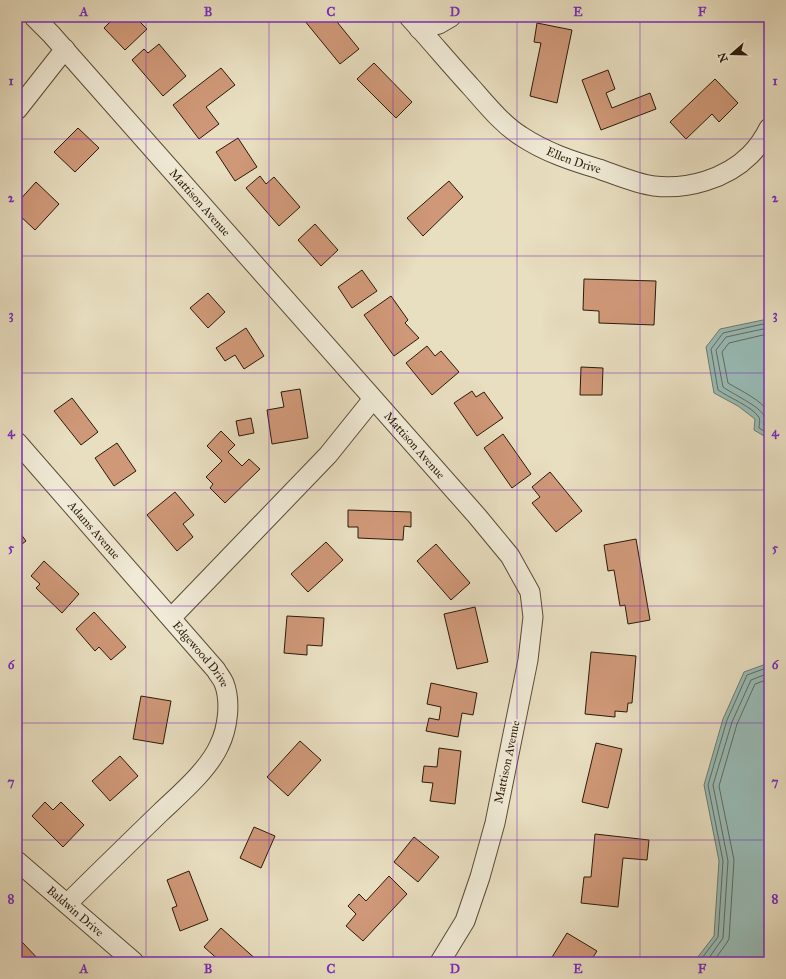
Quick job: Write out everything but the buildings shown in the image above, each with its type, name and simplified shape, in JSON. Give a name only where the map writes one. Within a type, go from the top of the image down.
[{"type":"street","name":"Mattison Avenue","points":[[34,17],[65,50],[374,399],[510,556],[530,592],[532,617],[528,660],[495,823],[470,909],[465,921],[440,962]]},
{"type":"street","points":[[414,23],[439,24],[451,17]]},
{"type":"street","name":"Ellen Drive","points":[[414,23],[482,99],[506,124],[521,136],[563,158],[626,178],[654,186],[689,185],[701,182],[735,167],[750,156],[761,142],[769,128]]},
{"type":"street","points":[[17,110],[65,50]]},
{"type":"street","name":"Edgewood Drive","points":[[67,904],[202,771],[220,744],[228,713],[224,683],[216,670],[171,618],[328,455],[374,399]]},
{"type":"street","name":"Adams Avenue","points":[[17,442],[171,618]]},
{"type":"street","name":"Baldwin Drive","points":[[17,861],[134,962]]},
{"type":"water","points":[[763,320],[769,321],[769,439],[754,430],[755,419],[738,406],[714,393],[706,347],[720,329]]},
{"type":"water","points":[[769,663],[769,962],[694,962],[714,936],[719,861],[704,785],[723,719],[744,672]]}]
